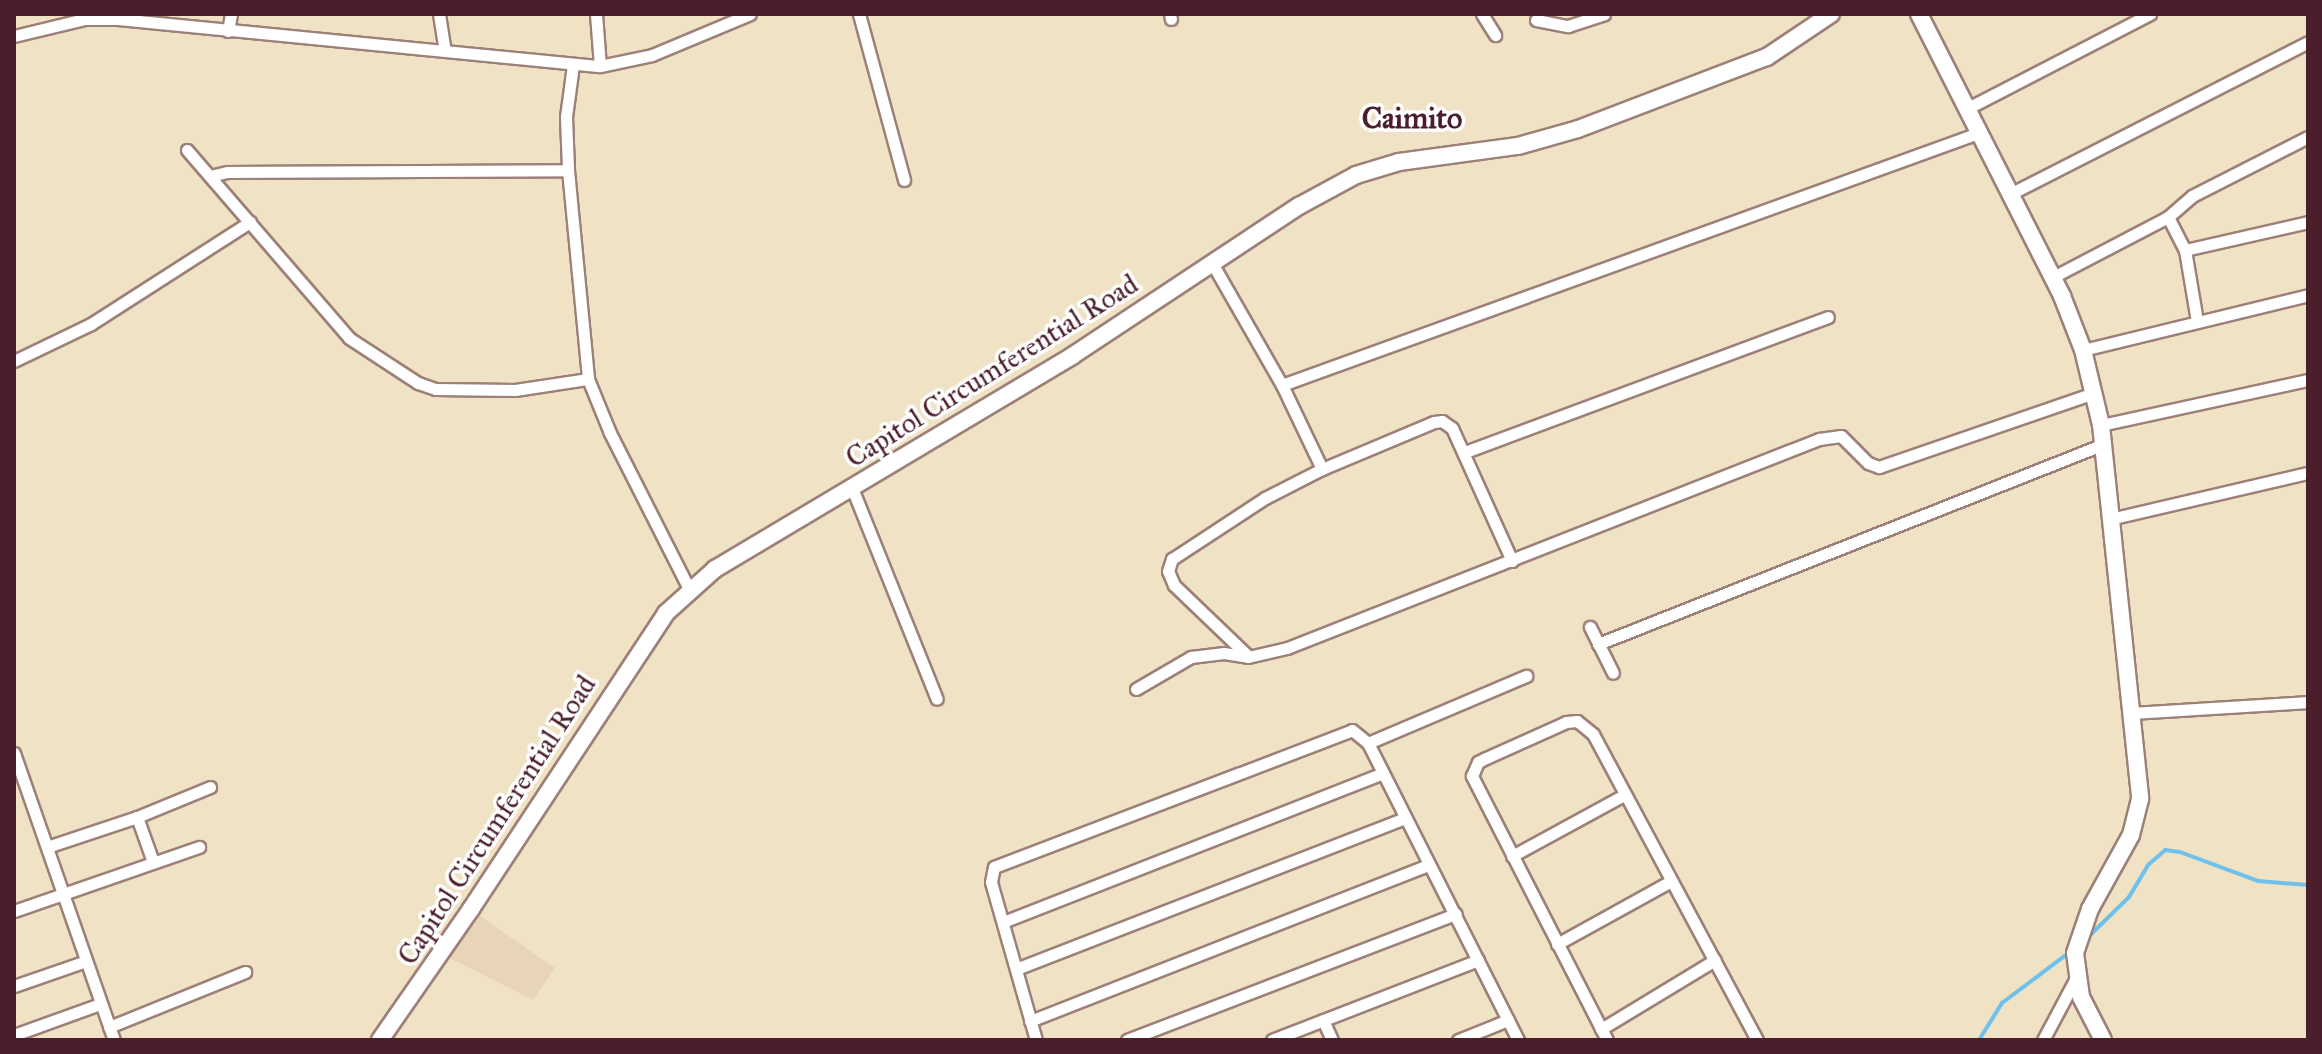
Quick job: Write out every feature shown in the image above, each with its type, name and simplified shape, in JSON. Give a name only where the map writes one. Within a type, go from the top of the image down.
[{"type":"main road","name":"Capitol Circumferential Road","points":[[380,1040],[471,909],[652,633],[689,589],[738,554],[1072,356],[1299,206],[1356,175],[1399,162],[1518,146],[1578,129],[1767,57],[1831,14]]},
{"type":"main road","points":[[1919,14],[2053,277],[2083,350],[2101,425],[2114,518],[2140,781],[2139,815],[2079,933],[2075,953],[2081,997],[2103,1040]]},
{"type":"street","points":[[228,31],[231,14]]},
{"type":"street","points":[[439,14],[445,50]]},
{"type":"street","points":[[596,14],[600,66]]},
{"type":"street","points":[[14,36],[85,19],[513,55],[600,66],[652,55],[750,14]]},
{"type":"street","points":[[859,14],[904,180]]},
{"type":"street","points":[[1482,14],[1495,35]]},
{"type":"street","points":[[1536,20],[1568,26],[1604,14]]},
{"type":"street","points":[[1968,108],[2150,14]]},
{"type":"street","points":[[2012,193],[2308,42]]},
{"type":"street","points":[[573,65],[566,117],[568,170],[588,379],[610,433],[689,589]]},
{"type":"street","points":[[1282,385],[1981,132]]},
{"type":"street","points":[[2053,277],[2168,217],[2192,196],[2308,137]]},
{"type":"street","points":[[187,150],[349,338],[418,383],[435,389],[515,390],[588,379]]},
{"type":"street","points":[[210,176],[228,172],[568,170]]},
{"type":"street","points":[[2168,217],[2185,250],[2197,321]]},
{"type":"street","points":[[14,361],[104,317],[250,222]]},
{"type":"street","points":[[2185,250],[2308,222]]},
{"type":"street","points":[[1212,263],[1282,385],[1322,469]]},
{"type":"street","points":[[2083,350],[2308,295]]},
{"type":"street","points":[[1465,452],[1828,317]]},
{"type":"street","points":[[2101,425],[2308,380]]},
{"type":"street","points":[[1136,689],[1191,657],[1224,653],[1248,657],[1287,648],[1819,439],[1841,436],[1868,463],[1879,467],[2094,393]]},
{"type":"street","points":[[1248,657],[1174,585],[1169,579],[1169,564],[1265,498],[1322,469],[1442,421],[1452,428],[1465,452],[1512,561]]},
{"type":"street","points":[[1598,644],[2104,444]]},
{"type":"street","points":[[2114,518],[2308,473]]},
{"type":"street","points":[[852,488],[937,699]]},
{"type":"street","points":[[1590,627],[1613,673]]},
{"type":"street","points":[[1368,743],[1526,676]]},
{"type":"street","points":[[2133,713],[2308,702]]},
{"type":"street","points":[[1715,960],[1604,1035],[1474,785],[1474,769],[1486,758],[1566,722],[1577,721],[1593,734],[1624,795],[1715,960],[1757,1040]]},
{"type":"street","points":[[1036,1040],[990,876],[1000,862],[1342,731],[1360,733],[1368,743],[1518,1040]]},
{"type":"street","points":[[14,753],[114,1040]]},
{"type":"street","points":[[1003,922],[1383,773]]},
{"type":"street","points":[[47,847],[137,817],[210,787]]},
{"type":"street","points":[[1512,856],[1624,795]]},
{"type":"street","points":[[137,817],[153,862]]},
{"type":"street","points":[[1016,969],[1405,818]]},
{"type":"street","points":[[14,911],[199,847]]},
{"type":"street","points":[[1030,1021],[1429,865]]},
{"type":"street","points":[[1557,944],[1671,881]]},
{"type":"street","points":[[1127,1040],[1456,914]]},
{"type":"street","points":[[1272,1040],[1478,960]]},
{"type":"street","points":[[14,986],[86,961]]},
{"type":"street","points":[[109,1027],[245,972]]},
{"type":"street","points":[[2043,1040],[2076,978]]},
{"type":"street","points":[[14,1035],[100,1004]]},
{"type":"street","points":[[1323,1020],[1332,1040]]},
{"type":"street","points":[[1458,1040],[1508,1020]]},
{"type":"shaded area","points":[[480,916],[555,968],[533,1000],[448,957]]},
{"type":"waterway","points":[[2085,940],[2129,897],[2148,865],[2165,850],[2180,852],[2258,881],[2308,885]]},
{"type":"waterway","points":[[1979,1040],[2002,1003],[2066,955]]},
{"type":"district","name":"Caimito","points":[[1412,118]]}]
